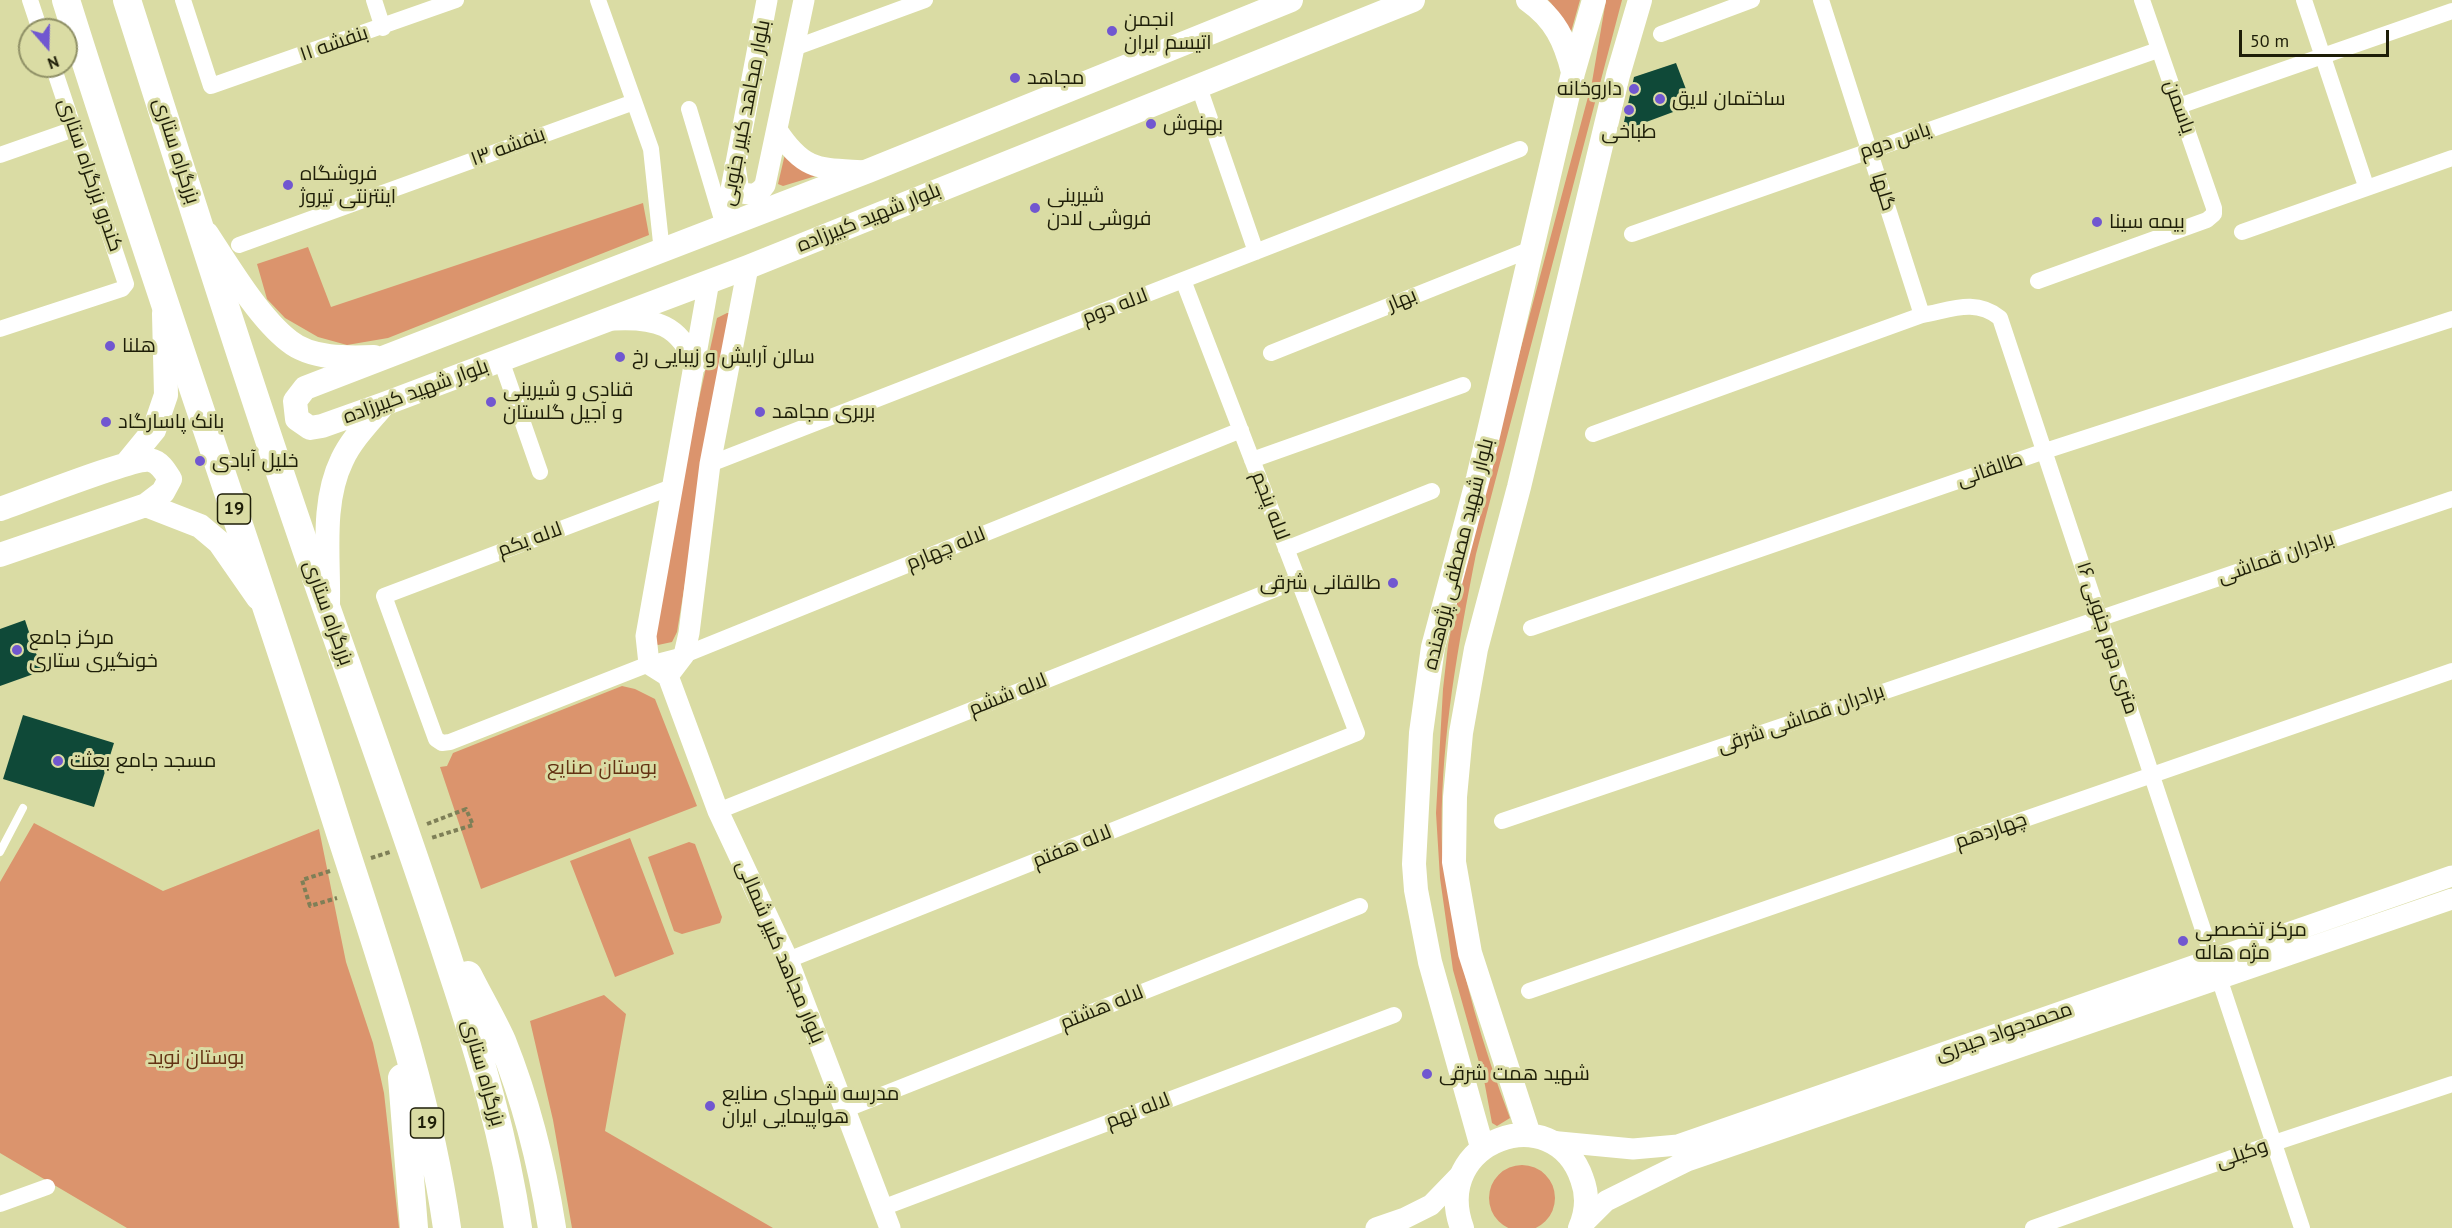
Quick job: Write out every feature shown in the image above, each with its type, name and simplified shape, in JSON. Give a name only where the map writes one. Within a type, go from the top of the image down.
[{"type":"highway","name":"19","points":[[66,0],[164,306],[270,616],[399,1019],[438,1164],[447,1228]]},
{"type":"highway","name":"بزرگراه ستاری","points":[[127,0],[294,518],[427,893],[496,1111],[518,1228]]},
{"type":"highway","points":[[427,893],[501,1041],[543,1172],[552,1228]]},
{"type":"highway","points":[[399,1019],[414,1228]]},
{"type":"main road","points":[[198,221],[253,301],[289,342],[322,354],[348,357],[392,356],[868,171],[1291,0]]},
{"type":"main road","name":"بلوار شهید کبیرزاده","points":[[392,356],[304,388],[295,401],[297,419],[310,428],[322,426],[384,404],[748,267],[1413,0]]},
{"type":"main road","points":[[1528,0],[1550,17],[1559,30],[1573,73]]},
{"type":"main road","name":"بلوار شهید مصطفی پژوهنده","points":[[1482,1147],[1430,962],[1417,899],[1413,864],[1421,733],[1432,647],[1478,478],[1534,248],[1573,73],[1594,0]]},
{"type":"main road","name":"بلوار شهید مصطفی پژوهنده","points":[[1539,1138],[1470,953],[1455,862],[1455,796],[1461,733],[1476,649],[1520,487],[1618,75],[1640,0]]},
{"type":"main road","points":[[127,463],[154,430],[166,395],[164,306]]},
{"type":"main road","points":[[328,614],[329,508],[334,478],[351,444],[384,404]]},
{"type":"main road","points":[[0,509],[127,463],[150,460],[163,467],[170,479],[163,492],[146,505],[0,555]]},
{"type":"main road","points":[[146,505],[200,526],[219,542],[270,616]]},
{"type":"main road","points":[[1462,1228],[1456,1213],[1455,1193],[1461,1174],[1470,1159],[1482,1147],[1497,1139],[1539,1138],[1566,1152],[1579,1169],[1586,1189],[1586,1210],[1581,1227]]},
{"type":"street","points":[[30,0],[36,18]]},
{"type":"street","name":"بنفشه ۱۱","points":[[183,0],[211,86],[383,28],[456,0]]},
{"type":"street","points":[[374,0],[383,28]]},
{"type":"street","points":[[598,0],[651,149],[662,252]]},
{"type":"street","name":"بلوار مجاهد کبیر جنوبی","points":[[724,226],[767,0]]},
{"type":"street","name":"بلوار مجاهد کبیر جنوبی","points":[[735,166],[739,192],[751,195],[760,192],[777,130],[804,0]]},
{"type":"street","points":[[794,48],[925,0]]},
{"type":"street","points":[[1661,34],[1752,0]]},
{"type":"street","name":"گلها","points":[[1821,0],[1922,315]]},
{"type":"street","name":"یاسمن","points":[[2038,281],[2207,220],[2214,214],[2214,208],[2180,106],[2158,50],[2142,0]]},
{"type":"street","points":[[2304,0],[2366,186]]},
{"type":"street","points":[[2180,106],[2452,11]]},
{"type":"street","name":"یاس دوم","points":[[1632,234],[2158,50]]},
{"type":"street","name":"کندرو بزرگراه ستاری","points":[[0,329],[122,290],[126,284],[56,78]]},
{"type":"street","points":[[1199,87],[1256,252]]},
{"type":"street","name":"بنفشه ۱۳","points":[[239,245],[634,102]]},
{"type":"street","points":[[689,109],[724,226]]},
{"type":"street","points":[[0,155],[74,129]]},
{"type":"street","points":[[777,130],[787,146],[809,165],[868,171]]},
{"type":"street","name":"لاله دوم","points":[[710,464],[1520,149]]},
{"type":"street","points":[[2242,232],[2366,186],[2452,158]]},
{"type":"street","name":"بهار","points":[[1271,353],[1534,248]]},
{"type":"street","points":[[709,281],[696,365],[646,636],[649,664],[668,676],[684,655],[710,464],[748,267]]},
{"type":"street","name":"لاله پنجم","points":[[1183,280],[1357,733]]},
{"type":"street","name":"۱۶ متری دوم جنوبی","points":[[1922,315],[1969,306],[1987,307],[2000,318],[2302,1228]]},
{"type":"street","points":[[1593,434],[1922,315]]},
{"type":"street","points":[[604,321],[640,319],[661,324],[678,335],[696,365]]},
{"type":"street","name":"طالقانی","points":[[1531,628],[2045,451],[2452,319]]},
{"type":"street","points":[[501,360],[540,472]]},
{"type":"street","points":[[1252,460],[1463,385]]},
{"type":"street","name":"لاله چهارم","points":[[450,742],[649,664],[684,655],[1241,430]]},
{"type":"street","name":"لاله یکم","points":[[450,742],[442,743],[436,739],[384,596],[388,592],[672,487]]},
{"type":"street","points":[[1286,549],[1432,491]]},
{"type":"street","name":"برادران قماشی","points":[[2100,618],[2452,499]]},
{"type":"street","name":"لاله ششم","points":[[718,811],[1298,580]]},
{"type":"street","name":"برادران قماشی شرقی","points":[[1502,821],[2100,618]]},
{"type":"street","name":"چهاردهم","points":[[1529,991],[2452,671]]},
{"type":"street","name":"بلوار مجاهد کبیر شمالی","points":[[668,676],[718,811],[788,960],[890,1228]]},
{"type":"street","name":"لاله هفتم","points":[[788,960],[1357,733]]},
{"type":"street","name":"محمدجواد حیدری","points":[[1581,1227],[1606,1201],[1687,1161],[2217,968],[2452,876]]},
{"type":"street","name":"محمدجواد حیدری","points":[[1539,1138],[1633,1149],[1678,1145],[2217,968],[2452,899]]},
{"type":"street","name":"لاله هشتم","points":[[844,1110],[1360,906]]},
{"type":"street","name":"لاله نهم","points":[[882,1208],[1394,1015]]},
{"type":"street","name":"وکیلی","points":[[2033,1228],[2274,1143],[2452,1084]]},
{"type":"street","points":[[1376,1228],[1405,1218],[1431,1205],[1461,1174]]},
{"type":"street","points":[[0,1204],[47,1187]]},
{"type":"lane","points":[[0,852],[22,808]]},
{"type":"path","points":[[406,832],[466,809],[473,825]]},
{"type":"path","points":[[302,880],[310,906]]},
{"type":"green space","points":[[1548,0],[1580,0],[1571,32],[1551,3]]},
{"type":"green space","points":[[1606,0],[1622,0],[1476,554],[1462,627],[1446,737],[1442,811],[1443,861],[1467,982],[1482,1037],[1510,1118],[1497,1126],[1492,1123],[1484,1080],[1453,970],[1440,878],[1436,813],[1443,689],[1448,645],[1466,553],[1592,82]]},
{"type":"green space","points":[[785,154],[819,175],[783,186],[778,184]]},
{"type":"green space","points":[[643,203],[649,235],[388,338],[347,345],[318,337],[285,318],[267,299],[257,264],[308,247],[331,307]]},
{"type":"green space","points":[[729,313],[677,632],[672,642],[658,645],[652,642],[675,507],[717,318]]},
{"type":"green space","name":"بوستان صنایع","points":[[622,686],[635,689],[655,699],[697,806],[481,889],[440,767],[447,766],[453,753]]},
{"type":"green space","name":"بوستان نوید","points":[[34,823],[163,891],[319,829],[346,962],[373,1043],[384,1093],[399,1228],[127,1228],[0,1153],[0,882]]},
{"type":"green space","points":[[630,838],[674,954],[615,977],[570,861]]},
{"type":"green space","points":[[689,842],[695,844],[722,917],[720,923],[682,934],[674,931],[648,857]]},
{"type":"green space","points":[[604,995],[626,1014],[605,1131],[773,1228],[572,1228],[553,1120],[530,1021]]},
{"type":"green space","points":[[1528,1165],[1546,1174],[1553,1185],[1555,1198],[1553,1211],[1546,1222],[1535,1229],[1516,1231],[1498,1222],[1491,1211],[1489,1192],[1498,1174],[1509,1167]]},
{"type":"building","name":"ساختمان لایق","points":[[1676,63],[1692,105],[1622,131],[1634,77]]},
{"type":"building","name":"مرکز جامع خونگیری ستاری","points":[[25,620],[42,671],[0,686],[0,629]]},
{"type":"building","name":"مسجد جامع بعثت","points":[[23,715],[114,743],[94,807],[3,779]]},
{"type":"place","name":"انجمن اتیسم ایران","points":[[1112,31]]},
{"type":"place","name":"مجاهد","points":[[1015,78]]},
{"type":"place","name":"داروخانه","points":[[1634,89]]},
{"type":"place","name":"ساختمان لایق","points":[[1660,99]]},
{"type":"place","name":"طباخی","points":[[1629,110]]},
{"type":"place","name":"بهنوش","points":[[1151,124]]},
{"type":"place","name":"فروشگاه اینترنتی تیروژ","points":[[288,185]]},
{"type":"place","name":"شیرینی فروشی لادن","points":[[1035,208]]},
{"type":"place","name":"بیمه سینا","points":[[2097,222]]},
{"type":"place","name":"هلنا","points":[[110,346]]},
{"type":"place","name":"سالن آرایش و زیبایی رخ","points":[[620,357]]},
{"type":"place","name":"قنادی و شیرینی و آجیل گلستان","points":[[491,402]]},
{"type":"place","name":"بربری مجاهد","points":[[760,412]]},
{"type":"place","name":"بانک پاسارگاد","points":[[106,422]]},
{"type":"place","name":"خلیل آبادی","points":[[200,461]]},
{"type":"place","name":"طالقانی شرقی","points":[[1393,583]]},
{"type":"place","name":"مرکز جامع خونگیری ستاری","points":[[17,650]]},
{"type":"place","name":"مسجد جامع بعثت","points":[[58,761]]},
{"type":"place","name":"مرکز تخصصی مژه هاله","points":[[2183,941]]},
{"type":"place","name":"شهید همت شرقی","points":[[1427,1074]]},
{"type":"place","name":"مدرسه شهدای صنایع هواپیمایی ایران","points":[[710,1106]]}]
